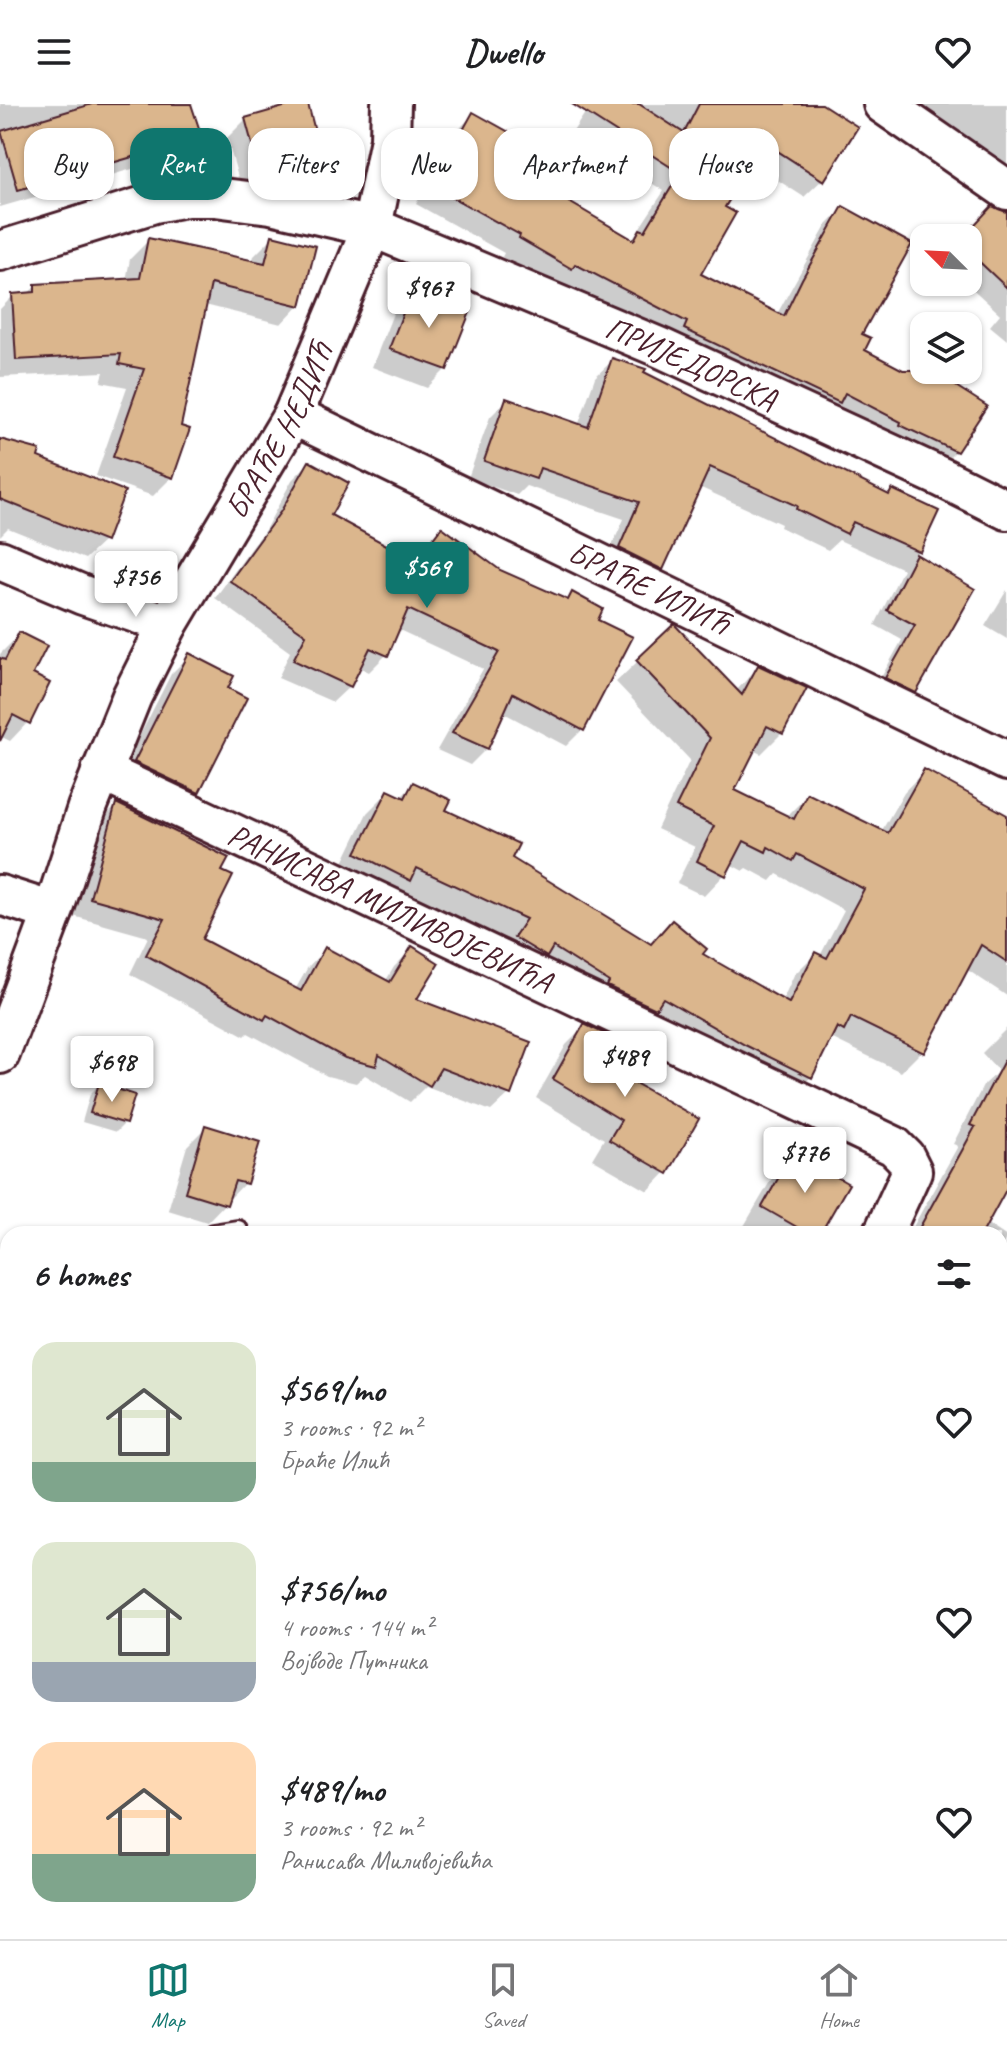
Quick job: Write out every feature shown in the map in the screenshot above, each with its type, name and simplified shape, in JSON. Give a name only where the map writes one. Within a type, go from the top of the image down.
[{"type":"street","name":"БРАЋЕ НЕДИЋ","points":[[0,1054],[101,771],[132,696],[168,624],[293,415],[372,227],[390,139],[391,104]]},
{"type":"street","points":[[883,104],[1007,190]]},
{"type":"street","name":"ПРИЈЕДОРСКА","points":[[0,251],[154,203],[186,197],[271,204],[372,227],[661,348],[1007,510]]},
{"type":"street","name":"БРАЋЕ ИЛИЋ","points":[[293,415],[1007,761]]},
{"type":"street","points":[[0,560],[83,595],[168,624]]},
{"type":"street","name":"РАНИСАВА МИЛИВОЈЕВИЋА","points":[[101,771],[894,1146],[905,1157],[912,1171],[887,1226]]},
{"type":"street","points":[[0,895],[53,912]]},
{"type":"building","points":[[92,104],[191,104],[199,128],[130,128],[130,158],[114,162],[114,128],[24,128],[24,188],[18,190],[1,131]]},
{"type":"building","points":[[294,104],[308,104],[314,128],[248,129],[245,118]]},
{"type":"building","points":[[572,104],[639,104],[676,128],[669,128],[669,166],[653,156],[653,128],[610,128]]},
{"type":"building","points":[[699,104],[822,104],[858,127],[824,181],[779,152],[779,128],[687,128]]},
{"type":"building","points":[[473,112],[502,128],[494,128],[494,200],[566,200],[634,240],[640,229],[645,231],[669,191],[669,200],[729,200],[725,207],[736,213],[701,274],[784,316],[843,206],[910,243],[862,334],[871,338],[865,350],[903,370],[910,370],[910,384],[953,384],[987,406],[957,452],[900,425],[901,422],[845,393],[840,403],[684,329],[687,322],[575,264],[572,269],[457,200],[478,200],[478,128],[464,128]]},
{"type":"building","points":[[992,206],[1007,212],[1007,288],[982,264],[982,224],[975,224]]},
{"type":"building","points":[[272,235],[316,246],[301,306],[211,284],[181,426],[190,429],[173,478],[113,457],[144,369],[119,364],[121,354],[16,360],[12,294],[35,292],[35,284],[140,278],[148,238],[265,263]]},
{"type":"building","points":[[412,290],[470,312],[447,370],[389,349]]},
{"type":"building","points":[[612,358],[646,369],[644,372],[889,495],[892,489],[939,511],[920,552],[853,522],[847,534],[796,509],[797,506],[710,467],[663,570],[619,548],[639,502],[540,468],[536,479],[484,461],[506,398],[588,427]]},
{"type":"building","points":[[0,439],[40,450],[38,457],[125,491],[106,542],[0,499]]},
{"type":"building","points":[[309,461],[349,483],[331,515],[416,561],[442,527],[500,570],[568,600],[572,592],[603,609],[598,620],[633,637],[584,731],[513,693],[488,749],[452,733],[499,652],[408,609],[388,656],[370,648],[351,687],[293,660],[306,635],[230,581],[281,511]]},
{"type":"building","points":[[916,554],[975,589],[916,693],[885,678],[915,625],[887,610]]},
{"type":"building","points":[[674,624],[742,695],[758,665],[807,688],[783,734],[767,726],[735,790],[794,819],[807,793],[888,833],[924,769],[1007,815],[1007,962],[981,945],[924,1053],[851,1017],[844,1031],[837,1027],[812,1078],[745,1045],[663,998],[656,1009],[607,986],[609,982],[553,947],[547,957],[514,937],[526,919],[417,868],[411,881],[356,853],[388,790],[405,798],[413,782],[451,800],[446,810],[519,844],[512,858],[651,944],[672,920],[707,949],[703,954],[789,1003],[815,952],[827,958],[864,889],[797,854],[793,861],[768,847],[766,852],[744,841],[726,876],[697,861],[714,826],[676,807],[710,738],[636,660]]},
{"type":"building","points":[[19,632],[47,646],[33,674],[50,683],[30,724],[13,715],[0,741],[0,658],[5,660]]},
{"type":"building","points":[[189,653],[234,676],[228,688],[247,698],[199,793],[134,762]]},
{"type":"building","points":[[116,803],[229,858],[222,871],[233,876],[202,939],[301,991],[325,947],[390,982],[412,946],[439,963],[417,999],[531,1042],[511,1095],[441,1068],[430,1086],[379,1055],[376,1066],[345,1058],[267,1015],[264,1020],[146,955],[165,919],[90,898]]},
{"type":"building","points":[[584,1024],[635,1048],[619,1074],[699,1119],[668,1174],[609,1140],[621,1120],[553,1079]]},
{"type":"building","points":[[1007,1055],[1007,1188],[986,1226],[920,1226],[975,1127],[970,1125]]},
{"type":"building","points":[[99,1083],[135,1095],[126,1124],[90,1113]]},
{"type":"building","points":[[205,1125],[260,1142],[247,1184],[235,1181],[227,1205],[185,1192]]},
{"type":"building","points":[[793,1152],[849,1184],[825,1226],[795,1226],[762,1207]]}]
